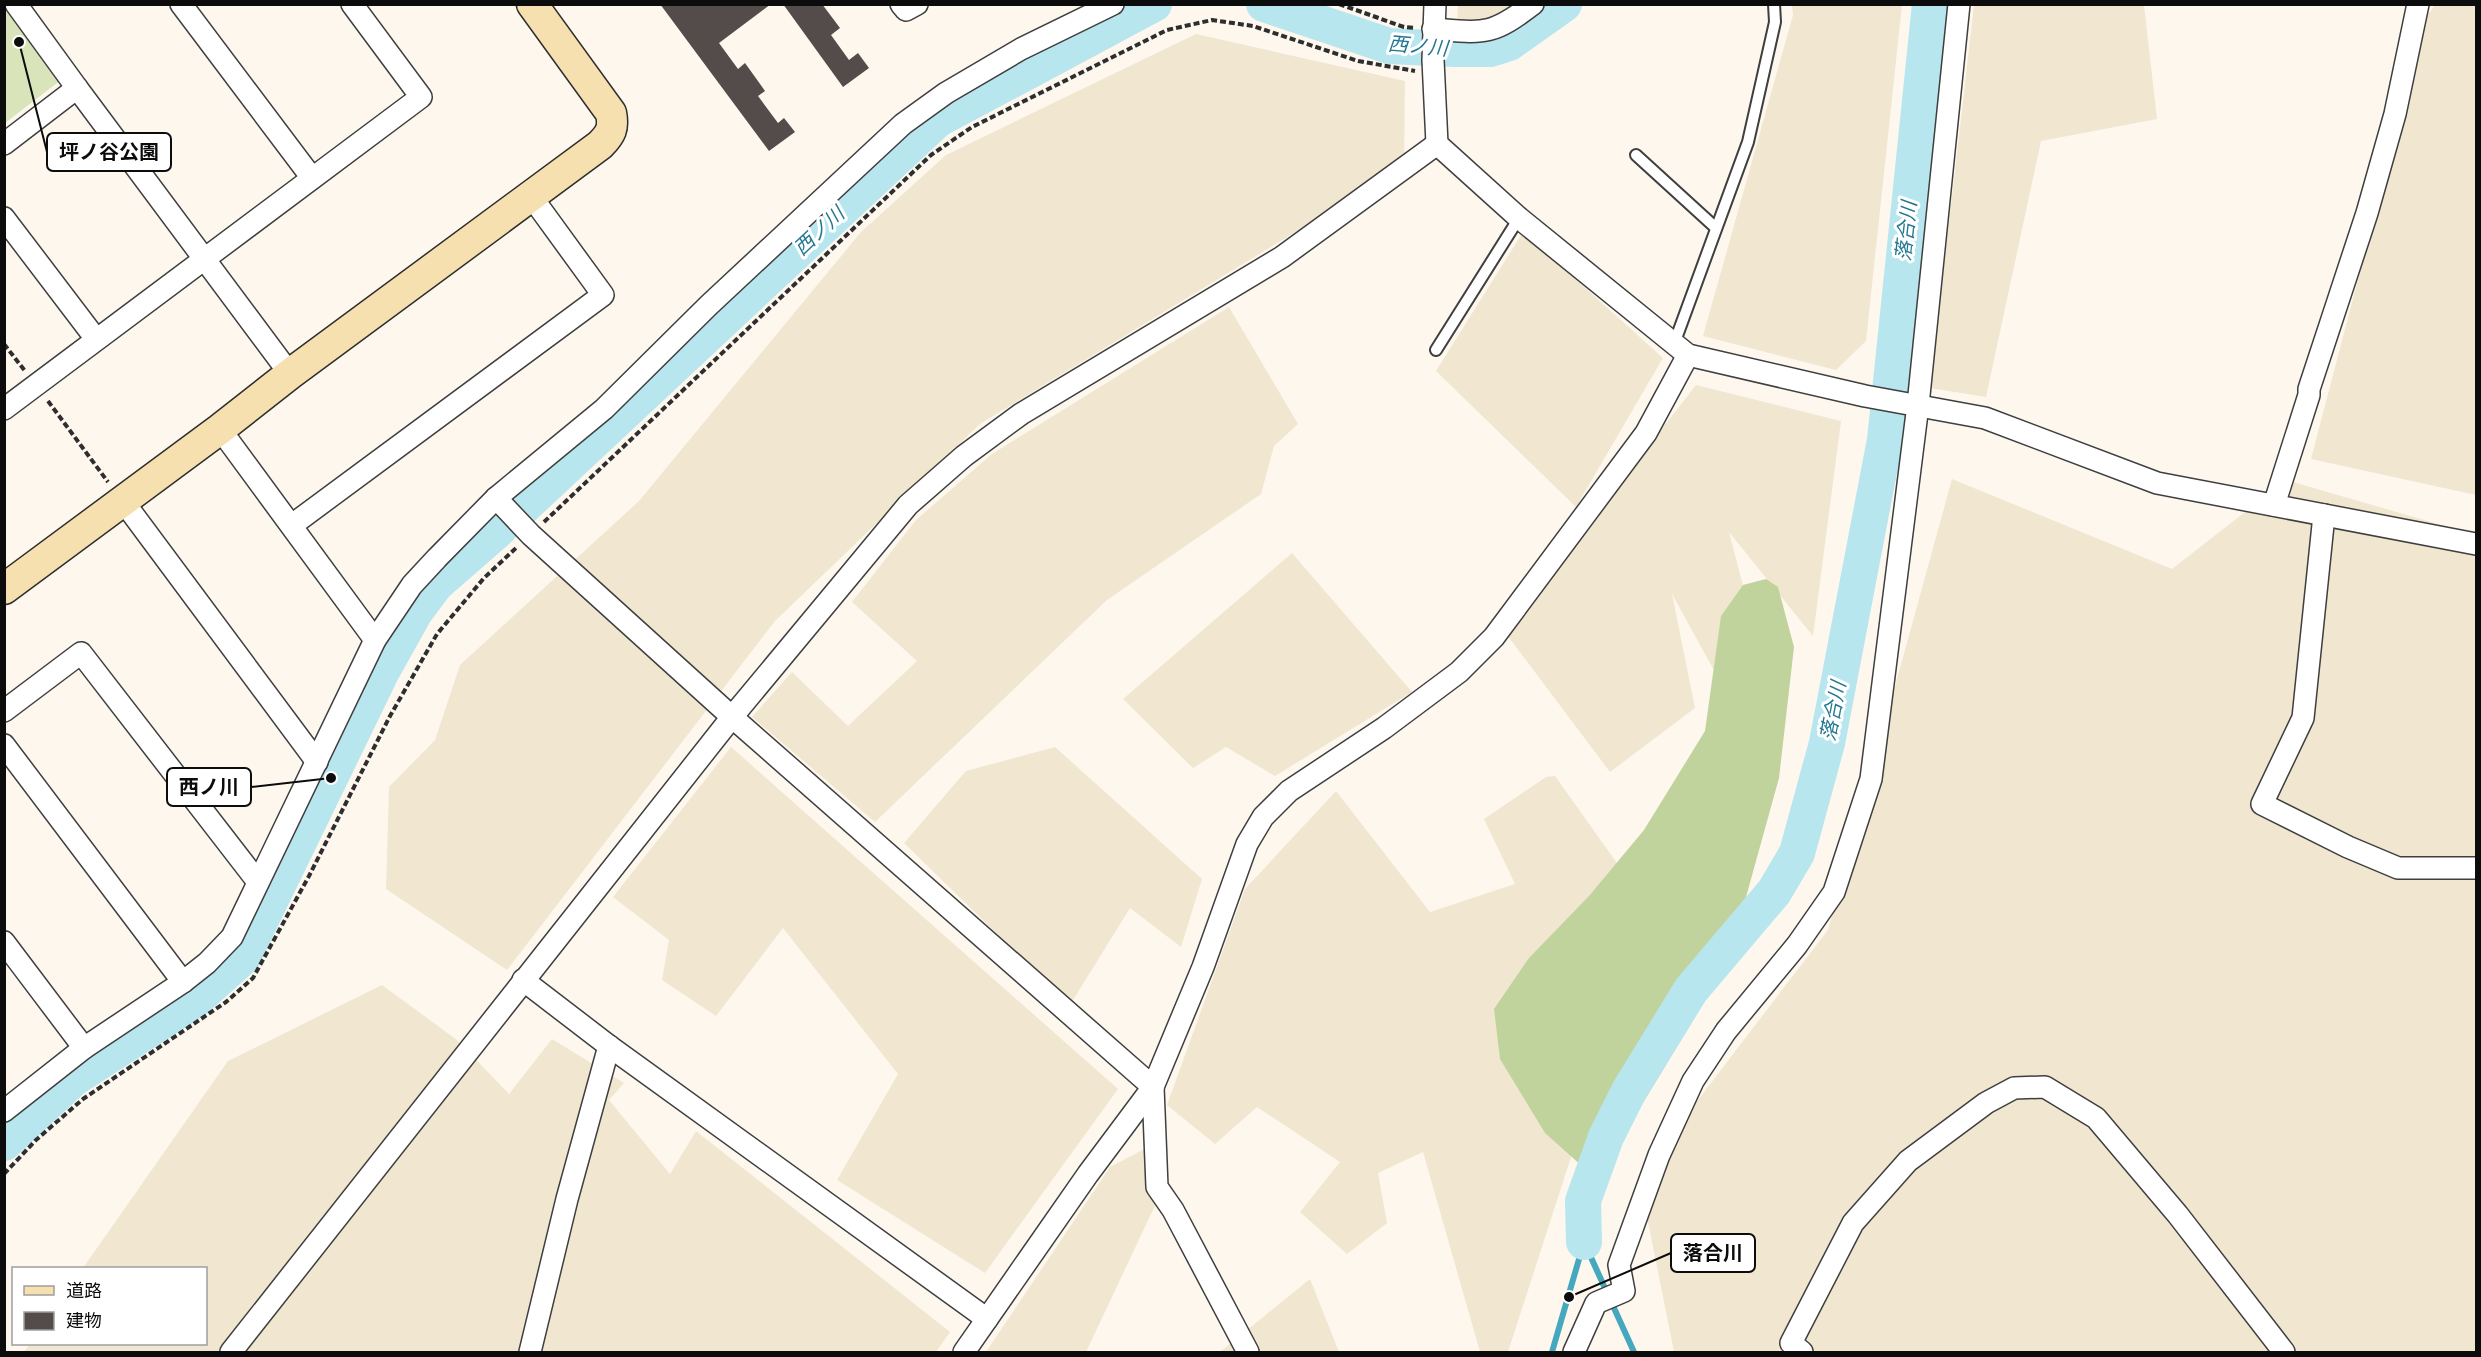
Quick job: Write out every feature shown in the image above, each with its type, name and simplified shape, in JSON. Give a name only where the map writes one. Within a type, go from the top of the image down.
[{"type":"street","points":[[16,4],[290,374]]},
{"type":"street","points":[[181,4],[312,178]]},
{"type":"street","points":[[4,409],[421,97],[352,4]]},
{"type":"street","points":[[901,4],[906,10],[917,4]]},
{"type":"street","points":[[4,1110],[84,1048],[183,982],[207,963],[232,937],[375,640],[412,585],[496,498],[604,409],[709,305],[903,124],[946,93],[1021,49],[1113,4]]},
{"type":"street","points":[[1435,4],[1433,51],[1437,144],[1519,218],[1681,350],[1866,396],[1985,418],[2157,483],[2476,544]]},
{"type":"street","points":[[1433,51],[1475,33],[1493,30],[1509,22],[1533,4]]},
{"type":"street","points":[[1574,1353],[1596,1303],[1624,1291],[1619,1265],[1659,1155],[1693,1081],[1726,1031],[1797,945],[1834,892],[1871,779],[1959,4]]},
{"type":"street","points":[[2274,505],[2309,389],[2367,213],[2395,114],[2418,4]]},
{"type":"street","points":[[4,589],[600,145],[610,135],[614,126],[611,113],[541,8]]},
{"type":"street","points":[[4,144],[77,88]]},
{"type":"street","points":[[231,1353],[732,717],[908,505],[964,456],[1021,414],[1282,257],[1437,144]]},
{"type":"street","points":[[292,525],[603,295],[531,196]]},
{"type":"street","points":[[4,218],[96,339]]},
{"type":"street","points":[[964,1353],[1088,1174],[1153,1087],[1203,967],[1247,844],[1263,817],[1289,791],[1384,728],[1459,672],[1494,637],[1647,433],[1681,350]]},
{"type":"street","points":[[220,429],[375,640]]},
{"type":"street","points":[[496,498],[531,535],[732,717],[1153,1087],[1157,1187],[1173,1210],[1248,1353]]},
{"type":"street","points":[[123,501],[317,762]]},
{"type":"street","points":[[2324,516],[2303,718],[2262,804],[2348,847],[2398,868],[2476,868]]},
{"type":"street","points":[[4,711],[81,653],[258,882]]},
{"type":"street","points":[[4,745],[183,982]]},
{"type":"street","points":[[4,942],[84,1048]]},
{"type":"street","points":[[523,980],[609,1046],[987,1319]]},
{"type":"street","points":[[530,1353],[567,1199],[609,1046]]},
{"type":"street","points":[[1802,1353],[1791,1343],[1853,1223],[1908,1161],[1986,1102],[2014,1088],[2045,1087],[2096,1118],[2178,1215],[2283,1353]]},
{"type":"lane","points":[[1681,350],[1716,228],[1748,142],[1775,22],[1774,4]]},
{"type":"lane","points":[[1636,155],[1716,228]]},
{"type":"lane","points":[[1436,350],[1519,218]]},
{"type":"path","points":[[1339,4],[1404,27],[1433,51]]},
{"type":"path","points":[[531,535],[931,155],[972,127],[1167,30],[1212,20],[1253,26],[1358,61],[1433,51]]},
{"type":"path","points":[[4,344],[123,501]]},
{"type":"shaded area","points":[[1458,5],[1518,5],[1488,20],[1457,22]]},
{"type":"shaded area","points":[[1792,5],[1902,5],[1866,341],[1836,370],[1703,336],[1793,15]]},
{"type":"shaded area","points":[[1974,5],[2144,5],[2157,119],[2041,141],[1986,397],[1930,388]]},
{"type":"shaded area","points":[[2435,5],[2476,5],[2476,495],[2311,459],[2427,16]]},
{"type":"shaded area","points":[[1196,34],[1405,81],[1404,166],[980,424],[775,621],[507,970],[386,889],[389,787],[435,740],[460,665],[639,501],[861,232],[946,155]]},
{"type":"shaded area","points":[[1523,232],[1663,358],[1576,507],[1436,371]]},
{"type":"shaded area","points":[[1229,307],[1298,424],[1274,446],[1261,494],[1107,600],[875,822],[752,717],[792,672],[848,726],[917,661],[852,602],[916,520],[992,454]]},
{"type":"shaded area","points":[[1696,385],[1841,421],[1813,636],[1729,532],[1766,673],[1721,683],[1672,594],[1695,708],[1610,772],[1504,631]]},
{"type":"shaded area","points":[[1952,479],[2172,569],[2286,480],[2476,535],[2476,1352],[1674,1352],[1639,1177],[1828,930]]},
{"type":"shaded area","points":[[1292,553],[1412,692],[1275,776],[1226,747],[1193,768],[1123,699]]},
{"type":"shaded area","points":[[731,747],[1118,1089],[985,1273],[837,1180],[898,1074],[783,928],[716,1016],[662,980],[669,940],[613,897]]},
{"type":"shaded area","points":[[1055,747],[1202,879],[1181,947],[1130,908],[1070,1005],[904,843],[966,771]]},
{"type":"shaded area","points":[[1555,776],[1656,918],[1605,1052],[1508,1352],[1480,1352],[1423,1152],[1378,1173],[1387,1223],[1347,1254],[1300,1212],[1340,1162],[1257,1107],[1215,1144],[1167,1105],[1245,889],[1336,791],[1430,912],[1515,884],[1484,819],[1546,777]]},
{"type":"shaded area","points":[[382,985],[457,1040],[509,1094],[552,1039],[624,1083],[609,1100],[670,1174],[696,1131],[950,1332],[936,1352],[24,1352],[29,1345],[207,1345],[207,1267],[84,1267],[228,1061]]},
{"type":"shaded area","points":[[1156,1143],[1168,1178],[1086,1352],[986,1352],[1110,1167]]},
{"type":"shaded area","points":[[1310,1279],[1339,1352],[1220,1352]]},
{"type":"green space","points":[[4,5],[61,80],[5,123]]},
{"type":"green space","points":[[1766,579],[1778,587],[1794,647],[1779,778],[1738,926],[1687,1030],[1626,1131],[1583,1167],[1545,1133],[1500,1059],[1494,1009],[1529,958],[1589,896],[1644,830],[1705,731],[1721,616],[1743,585]]},
{"type":"building","points":[[660,4],[771,4],[719,43],[738,69],[745,63],[765,91],[758,96],[778,123],[784,118],[795,132],[769,151]]},
{"type":"building","points":[[783,4],[822,4],[840,28],[831,35],[849,60],[858,53],[869,68],[843,87]]},
{"type":"waterway","name":"西ノ川","points":[[521,509],[937,120],[1154,4]]},
{"type":"waterway","name":"西ノ川","points":[[1264,4],[1389,46],[1455,49],[1490,49],[1509,43],[1564,4]]},
{"type":"waterway","name":"落合川","points":[[1584,1242],[1583,1201],[1606,1137],[1629,1091],[1691,990],[1774,892],[1797,853],[1827,743],[1885,440],[1930,4]]},
{"type":"waterway","name":"西ノ川","points":[[4,1143],[73,1079],[196,999],[243,957],[382,671],[415,612],[436,584],[500,528]]},
{"type":"waterway","points":[[1584,1242],[1634,1352]]},
{"type":"waterway","name":"落合川","points":[[1552,1352],[1584,1242]]},
{"type":"place","name":"坪ノ谷公園","points":[[19,42]]},
{"type":"place","name":"西ノ川","points":[[331,778]]},
{"type":"place","name":"落合川","points":[[1569,1297]]}]
